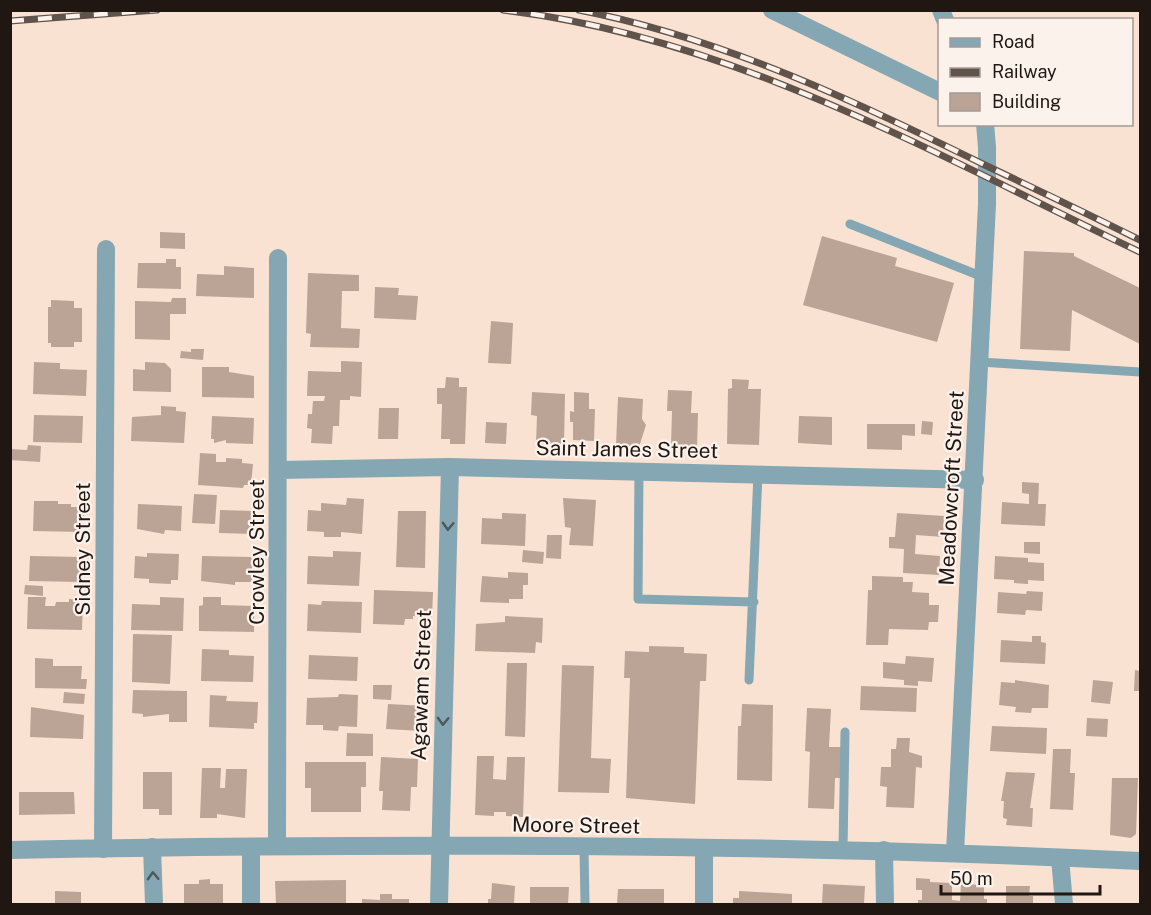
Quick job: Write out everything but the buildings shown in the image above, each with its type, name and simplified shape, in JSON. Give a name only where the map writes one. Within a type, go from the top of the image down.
[{"type":"street","points":[[772,10],[938,92]]},
{"type":"street","name":"Meadowcroft Street","points":[[955,853],[980,362],[987,156],[985,126]]},
{"type":"street","name":"Sidney Street","points":[[103,849],[106,249]]},
{"type":"street","name":"Crowley Street","points":[[277,846],[278,258]]},
{"type":"street","name":"Saint James Street","points":[[278,470],[450,468],[975,480]]},
{"type":"street","name":"Agawam Street","points":[[439,904],[450,468]]},
{"type":"street","name":"Moore Street","points":[[10,850],[439,845],[704,850],[884,850],[1140,861]]},
{"type":"street","points":[[152,847],[154,904]]},
{"type":"street","points":[[251,847],[251,904]]},
{"type":"street","points":[[704,850],[704,904]]},
{"type":"street","points":[[884,850],[885,904]]},
{"type":"street","points":[[1060,858],[1064,904]]},
{"type":"lane","points":[[850,224],[983,277]]},
{"type":"lane","points":[[980,362],[1140,372]]},
{"type":"lane","points":[[639,472],[638,599],[754,602]]},
{"type":"lane","points":[[749,680],[758,474]]},
{"type":"lane","points":[[843,850],[845,732]]},
{"type":"lane","points":[[584,848],[585,904]]},
{"type":"railway","points":[[10,21],[157,10]]},
{"type":"railway","points":[[503,10],[588,24],[670,46],[751,73],[909,140],[1140,252]]},
{"type":"railway","points":[[579,10],[633,22],[686,38],[789,75],[890,119],[1140,240]]}]
